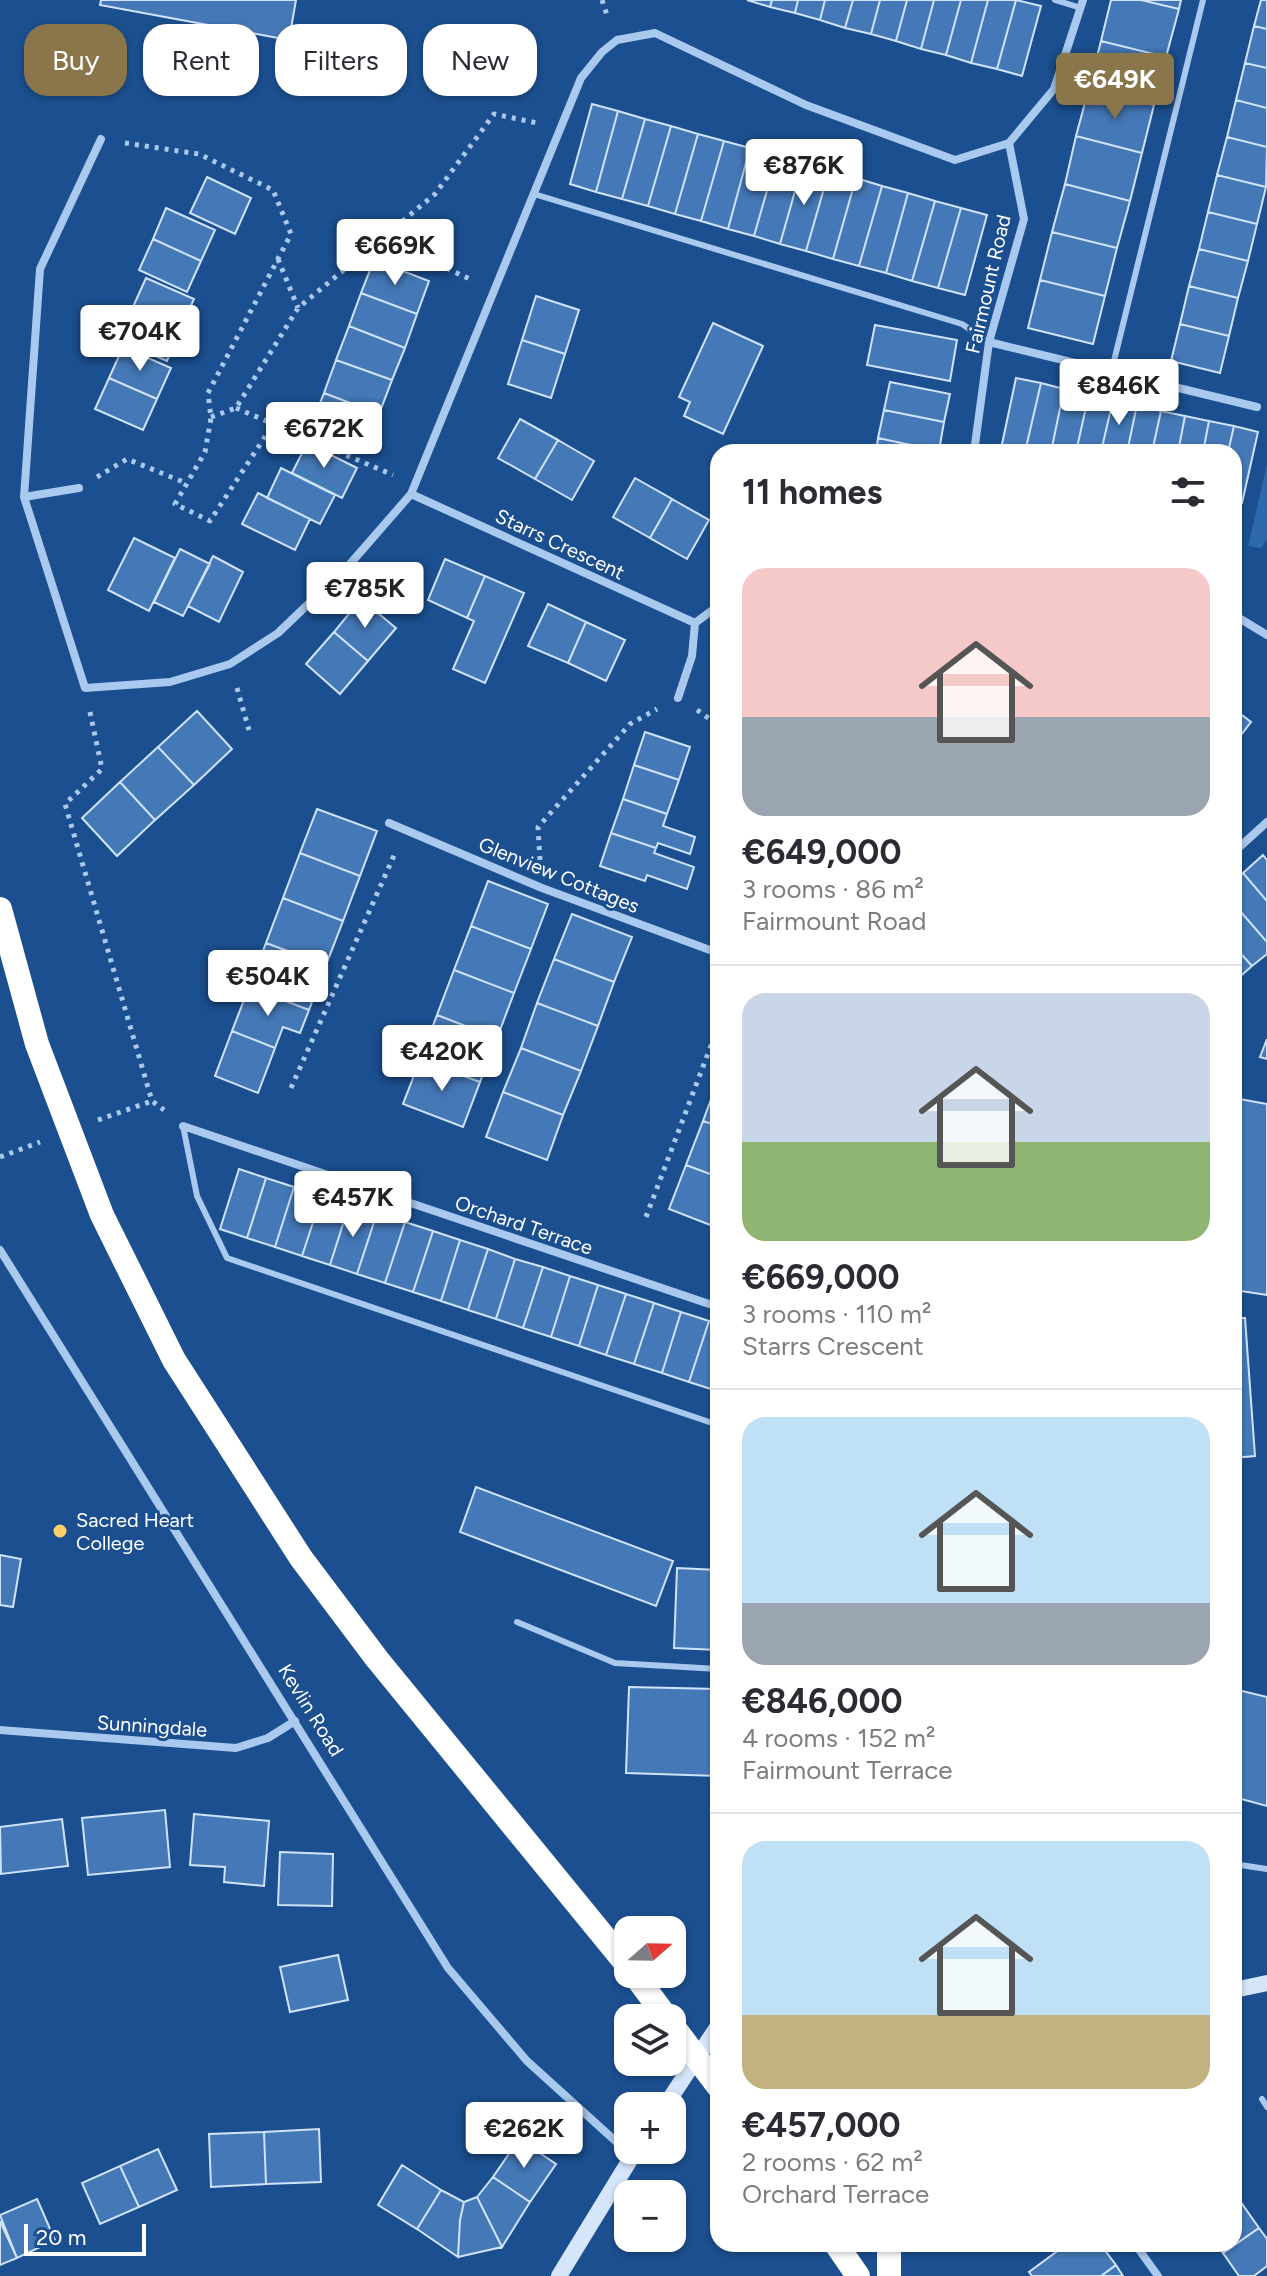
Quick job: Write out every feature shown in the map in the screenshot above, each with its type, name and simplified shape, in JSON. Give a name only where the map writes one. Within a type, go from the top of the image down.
[{"type":"highway","points":[[0,909],[37,1044],[102,1215],[174,1360],[301,1558],[377,1659],[614,1949]]},
{"type":"highway","points":[[686,2044],[710,2075]]},
{"type":"highway","points":[[842,2252],[858,2276]]},
{"type":"highway","points":[[889,2252],[889,2276]]},
{"type":"street","points":[[101,139],[40,269],[24,497],[85,688],[170,682],[230,664],[278,633],[350,564],[411,494],[581,78],[602,52],[617,40],[655,33],[806,105],[955,160],[1009,143],[1054,89],[1082,4]]},
{"type":"street","name":"Fairmount Road","points":[[975,444],[989,342],[1024,219],[1009,143]]},
{"type":"street","points":[[989,342],[1257,407]]},
{"type":"street","points":[[24,497],[79,488]]},
{"type":"street","name":"Starrs Crescent","points":[[411,494],[695,623]]},
{"type":"street","points":[[678,698],[692,656],[695,623],[710,612]]},
{"type":"street","points":[[1242,620],[1267,635]]},
{"type":"street","points":[[1242,845],[1267,822]]},
{"type":"street","name":"Glenview Cottages","points":[[389,823],[542,888],[710,950]]},
{"type":"street","name":"Orchard Terrace","points":[[183,1126],[710,1304]]},
{"type":"street","name":"Kevlin Road","points":[[0,1250],[448,1968],[527,2061],[614,2136]]},
{"type":"street","name":"Sunningdale","points":[[0,1730],[236,1748],[268,1738],[295,1721]]},
{"type":"street","points":[[1242,1988],[1267,1983]]},
{"type":"street","points":[[674,2092],[710,2038]]},
{"type":"street","name":"Kevlin Road","points":[[559,2276],[627,2164]]},
{"type":"street","points":[[1141,2252],[1158,2276]]},
{"type":"lane","points":[[1055,0],[1082,4]]},
{"type":"lane","points":[[1111,373],[1203,0]]},
{"type":"lane","points":[[534,194],[962,324],[989,342]]},
{"type":"lane","points":[[183,1126],[197,1196],[227,1258],[710,1422]]},
{"type":"lane","points":[[517,1622],[615,1663],[710,1669]]},
{"type":"lane","points":[[1242,1865],[1267,1869]]},
{"type":"lane","points":[[1262,2099],[1267,2107]]},
{"type":"path","points":[[211,418],[236,408],[298,308],[435,194],[494,114],[561,128]]},
{"type":"path","points":[[101,139],[199,154],[273,190],[291,234],[208,393],[211,418],[205,452],[175,504],[210,521],[274,423]]},
{"type":"path","points":[[382,238],[494,290]]},
{"type":"path","points":[[278,259],[298,308]]},
{"type":"path","points":[[236,408],[365,462]]},
{"type":"path","points":[[79,488],[127,459],[186,483]]},
{"type":"path","points":[[230,664],[249,730]]},
{"type":"path","points":[[85,688],[102,769],[65,804],[152,1101],[132,1108]]},
{"type":"path","points":[[542,888],[538,827],[630,724],[678,698]]},
{"type":"path","points":[[291,1088],[405,829]]},
{"type":"path","points":[[646,1217],[710,1048]]},
{"type":"shaded area","points":[[1267,465],[1267,540],[1261,548],[1248,546]]},
{"type":"building","points":[[101,0],[296,0],[292,24],[275,24],[275,37],[259,34],[259,24],[203,24],[100,5]]},
{"type":"building","points":[[747,0],[772,0],[770,7]]},
{"type":"building","points":[[772,0],[798,0],[795,13],[770,7]]},
{"type":"building","points":[[798,0],[825,0],[820,20],[795,13]]},
{"type":"building","points":[[825,0],[853,0],[845,28],[820,20]]},
{"type":"building","points":[[853,0],[880,0],[871,34],[845,28]]},
{"type":"building","points":[[880,0],[907,0],[896,41],[871,34]]},
{"type":"building","points":[[907,0],[934,0],[921,49],[896,41]]},
{"type":"building","points":[[934,0],[961,0],[946,55],[921,49]]},
{"type":"building","points":[[961,0],[988,0],[971,63],[946,55]]},
{"type":"building","points":[[988,0],[1016,0],[997,69],[971,63]]},
{"type":"building","points":[[1016,0],[1041,6],[1022,76],[997,69]]},
{"type":"building","points":[[1111,0],[1141,0],[1179,9],[1166,57],[1101,41]]},
{"type":"building","points":[[1141,0],[1181,0],[1179,9]]},
{"type":"building","points":[[1261,0],[1267,0],[1267,29],[1254,26]]},
{"type":"building","points":[[1254,26],[1267,29],[1267,68],[1245,63]]},
{"type":"building","points":[[1101,41],[1166,57],[1154,105],[1089,88]]},
{"type":"building","points":[[1245,63],[1267,68],[1267,108],[1236,100]]},
{"type":"building","points":[[1089,88],[1154,105],[1142,153],[1076,136]]},
{"type":"building","points":[[1236,100],[1267,108],[1267,147],[1227,137]]},
{"type":"building","points":[[592,104],[618,111],[596,192],[570,184]]},
{"type":"building","points":[[618,111],[645,119],[622,199],[596,192]]},
{"type":"building","points":[[645,119],[671,126],[648,206],[622,199]]},
{"type":"building","points":[[671,126],[698,134],[675,214],[648,206]]},
{"type":"building","points":[[698,134],[724,141],[701,221],[675,214]]},
{"type":"building","points":[[1076,136],[1142,153],[1130,201],[1065,184]]},
{"type":"building","points":[[1227,137],[1267,147],[1266,187],[1217,175]]},
{"type":"building","points":[[724,141],[750,148],[728,229],[701,221]]},
{"type":"building","points":[[750,148],[777,156],[754,236],[728,229]]},
{"type":"building","points":[[777,156],[803,163],[780,244],[754,236]]},
{"type":"building","points":[[803,163],[829,171],[806,251],[780,244]]},
{"type":"building","points":[[829,171],[856,178],[833,259],[806,251]]},
{"type":"building","points":[[1217,175],[1266,187],[1257,224],[1208,212]]},
{"type":"building","points":[[207,177],[251,198],[235,234],[190,213]]},
{"type":"building","points":[[856,178],[882,186],[859,266],[833,259]]},
{"type":"building","points":[[1065,184],[1130,201],[1117,248],[1052,232]]},
{"type":"building","points":[[882,186],[908,193],[886,273],[859,266]]},
{"type":"building","points":[[908,193],[935,201],[912,281],[886,273]]},
{"type":"building","points":[[935,201],[961,208],[938,288],[912,281]]},
{"type":"building","points":[[166,208],[215,230],[201,261],[153,239]]},
{"type":"building","points":[[961,208],[987,215],[965,295],[938,288]]},
{"type":"building","points":[[1208,212],[1257,224],[1248,261],[1199,249]]},
{"type":"building","points":[[1052,232],[1117,248],[1105,296],[1040,280]]},
{"type":"building","points":[[153,239],[201,261],[187,292],[139,270]]},
{"type":"building","points":[[1199,249],[1248,261],[1238,298],[1189,286]]},
{"type":"building","points":[[374,260],[429,281],[417,314],[361,293]]},
{"type":"building","points":[[146,278],[194,299],[180,330],[132,309]]},
{"type":"building","points":[[1040,280],[1105,296],[1093,344],[1028,328]]},
{"type":"building","points":[[1189,286],[1238,298],[1229,336],[1180,324]]},
{"type":"building","points":[[361,293],[417,314],[405,348],[349,326]]},
{"type":"building","points":[[536,296],[579,310],[565,354],[522,340]]},
{"type":"building","points":[[132,309],[180,330],[167,361],[118,340]]},
{"type":"building","points":[[713,323],[763,346],[723,434],[684,416],[690,402],[679,397]]},
{"type":"building","points":[[1180,324],[1229,336],[1220,373],[1171,361]]},
{"type":"building","points":[[875,325],[957,340],[950,381],[867,365]]},
{"type":"building","points":[[349,326],[405,348],[392,380],[336,360]]},
{"type":"building","points":[[522,340],[565,354],[551,398],[508,384]]},
{"type":"building","points":[[123,347],[171,368],[157,399],[109,378]]},
{"type":"building","points":[[336,360],[392,380],[379,414],[324,393]]},
{"type":"building","points":[[109,378],[157,399],[143,430],[95,409]]},
{"type":"building","points":[[1016,378],[1041,383],[1027,444],[1002,444]]},
{"type":"building","points":[[890,382],[950,394],[944,422],[884,410]]},
{"type":"building","points":[[1041,383],[1064,389],[1053,444],[1027,444]]},
{"type":"building","points":[[1064,389],[1089,394],[1078,444],[1053,444]]},
{"type":"building","points":[[324,393],[379,414],[367,447],[311,426]]},
{"type":"building","points":[[1089,394],[1113,400],[1103,444],[1078,444]]},
{"type":"building","points":[[1113,400],[1137,405],[1129,444],[1103,444]]},
{"type":"building","points":[[1137,405],[1161,411],[1154,444],[1129,444]]},
{"type":"building","points":[[884,410],[944,422],[940,444],[906,444],[878,438]]},
{"type":"building","points":[[1161,411],[1185,416],[1180,444],[1154,444]]},
{"type":"building","points":[[1185,416],[1209,421],[1205,444],[1180,444]]},
{"type":"building","points":[[520,419],[558,440],[535,479],[498,458]]},
{"type":"building","points":[[1209,421],[1234,426],[1230,444],[1205,444]]},
{"type":"building","points":[[1234,426],[1258,432],[1242,503],[1242,444],[1230,444]]},
{"type":"building","points":[[878,438],[906,444],[877,444]]},
{"type":"building","points":[[558,440],[594,461],[572,500],[535,479]]},
{"type":"building","points":[[307,443],[357,468],[342,498],[292,473]]},
{"type":"building","points":[[281,468],[335,495],[320,524],[267,498]]},
{"type":"building","points":[[635,478],[672,499],[650,538],[613,517]]},
{"type":"building","points":[[258,493],[310,519],[295,550],[242,524]]},
{"type":"building","points":[[672,499],[709,520],[687,559],[650,538]]},
{"type":"building","points":[[134,538],[175,558],[149,611],[108,590]]},
{"type":"building","points":[[180,549],[210,564],[183,616],[154,602]]},
{"type":"building","points":[[213,556],[243,572],[219,622],[188,606]]},
{"type":"building","points":[[445,559],[485,576],[467,618],[428,600]]},
{"type":"building","points":[[485,576],[524,593],[485,683],[453,669],[474,621],[467,618]]},
{"type":"building","points":[[361,599],[396,628],[368,661],[334,632]]},
{"type":"building","points":[[548,604],[586,622],[568,663],[528,646]]},
{"type":"building","points":[[586,622],[625,640],[606,681],[568,663]]},
{"type":"building","points":[[334,632],[368,661],[340,694],[306,664]]},
{"type":"building","points":[[197,711],[232,749],[194,785],[158,747]]},
{"type":"building","points":[[1242,715],[1251,722],[1242,734]]},
{"type":"building","points":[[645,732],[690,747],[679,780],[634,765]]},
{"type":"building","points":[[158,747],[194,785],[155,820],[120,782]]},
{"type":"building","points":[[634,765],[679,780],[667,814],[623,799]]},
{"type":"building","points":[[120,782],[155,820],[117,856],[82,818]]},
{"type":"building","points":[[623,799],[667,814],[663,826],[695,837],[690,854],[658,843],[656,848],[611,833]]},
{"type":"building","points":[[317,809],[377,831],[360,876],[300,853]]},
{"type":"building","points":[[611,833],[656,848],[654,853],[694,867],[687,889],[647,875],[645,881],[600,866]]},
{"type":"building","points":[[300,853],[360,876],[343,921],[283,898]]},
{"type":"building","points":[[1263,855],[1267,860],[1267,901],[1243,873]]},
{"type":"building","points":[[1242,874],[1267,901],[1267,942],[1242,913]]},
{"type":"building","points":[[488,881],[548,904],[531,949],[471,926]]},
{"type":"building","points":[[283,898],[343,921],[326,965],[266,943]]},
{"type":"building","points":[[1242,913],[1267,942],[1267,954],[1252,966],[1242,955]]},
{"type":"building","points":[[572,914],[632,937],[614,982],[554,959]]},
{"type":"building","points":[[471,926],[531,949],[514,993],[454,970]]},
{"type":"building","points":[[266,943],[326,965],[309,1010],[249,987]]},
{"type":"building","points":[[1242,955],[1252,966],[1242,975]]},
{"type":"building","points":[[554,959],[614,982],[598,1026],[537,1003]]},
{"type":"building","points":[[454,970],[514,993],[497,1038],[437,1015]]},
{"type":"building","points":[[249,987],[309,1010],[300,1033],[283,1027],[275,1048],[232,1031]]},
{"type":"building","points":[[537,1003],[598,1026],[581,1071],[521,1048]]},
{"type":"building","points":[[437,1015],[497,1038],[480,1082],[420,1060]]},
{"type":"building","points":[[232,1031],[275,1048],[258,1093],[215,1076]]},
{"type":"building","points":[[1267,1039],[1267,1059],[1260,1057]]},
{"type":"building","points":[[521,1048],[581,1071],[563,1115],[503,1092]]},
{"type":"building","points":[[420,1060],[480,1082],[463,1127],[403,1104]]},
{"type":"building","points":[[503,1092],[563,1115],[547,1160],[486,1137]]},
{"type":"building","points":[[1242,1099],[1267,1104],[1267,1295],[1242,1291]]},
{"type":"building","points":[[710,1102],[710,1123],[703,1121]]},
{"type":"building","points":[[703,1121],[710,1123],[710,1174],[686,1165]]},
{"type":"building","points":[[686,1165],[710,1174],[710,1225],[669,1209]]},
{"type":"building","points":[[239,1169],[266,1178],[247,1238],[220,1229]]},
{"type":"building","points":[[266,1178],[294,1187],[275,1247],[247,1238]]},
{"type":"building","points":[[294,1187],[322,1195],[302,1256],[275,1247]]},
{"type":"building","points":[[322,1195],[349,1205],[330,1265],[302,1256]]},
{"type":"building","points":[[349,1205],[377,1213],[357,1274],[330,1265]]},
{"type":"building","points":[[377,1213],[405,1222],[385,1283],[357,1274]]},
{"type":"building","points":[[405,1222],[433,1231],[413,1292],[385,1283]]},
{"type":"building","points":[[433,1231],[460,1240],[441,1301],[413,1292]]},
{"type":"building","points":[[460,1240],[488,1249],[468,1310],[441,1301]]},
{"type":"building","points":[[488,1249],[515,1259],[496,1319],[468,1310]]},
{"type":"building","points":[[515,1259],[543,1267],[523,1328],[496,1319]]},
{"type":"building","points":[[543,1267],[570,1276],[551,1337],[523,1328]]},
{"type":"building","points":[[570,1276],[598,1285],[579,1346],[551,1337]]},
{"type":"building","points":[[598,1285],[626,1294],[606,1355],[579,1346]]},
{"type":"building","points":[[626,1294],[654,1303],[634,1364],[606,1355]]},
{"type":"building","points":[[654,1303],[681,1312],[662,1373],[634,1364]]},
{"type":"building","points":[[681,1312],[709,1321],[689,1382],[662,1373]]},
{"type":"building","points":[[1242,1318],[1245,1318],[1255,1456],[1242,1457]]},
{"type":"building","points":[[709,1321],[710,1321],[710,1389],[689,1382]]},
{"type":"building","points":[[476,1487],[673,1561],[656,1606],[460,1532]]},
{"type":"building","points":[[0,1555],[21,1559],[13,1607],[0,1605]]},
{"type":"building","points":[[677,1568],[710,1570],[710,1650],[674,1648]]},
{"type":"building","points":[[629,1687],[710,1689],[710,1776],[626,1773]]},
{"type":"building","points":[[1242,1691],[1267,1697],[1267,1806],[1242,1799]]},
{"type":"building","points":[[165,1810],[170,1867],[88,1875],[82,1818]]},
{"type":"building","points":[[194,1814],[269,1821],[264,1886],[224,1882],[225,1867],[190,1865]]},
{"type":"building","points":[[62,1819],[68,1866],[1,1874],[0,1827]]},
{"type":"building","points":[[280,1852],[333,1854],[332,1906],[278,1905]]},
{"type":"building","points":[[338,1955],[348,2000],[290,2012],[280,1967]]},
{"type":"building","points":[[319,2129],[321,2182],[266,2184],[264,2132]]},
{"type":"building","points":[[264,2132],[266,2184],[211,2187],[209,2134]]},
{"type":"building","points":[[519,2139],[556,2164],[530,2202],[493,2177]]},
{"type":"building","points":[[158,2149],[177,2190],[139,2207],[120,2166]]},
{"type":"building","points":[[402,2165],[441,2190],[417,2229],[378,2205]]},
{"type":"building","points":[[120,2166],[139,2207],[100,2224],[82,2183]]},
{"type":"building","points":[[493,2177],[530,2202],[502,2247],[477,2197]]},
{"type":"building","points":[[441,2190],[464,2202],[458,2257],[417,2229]]},
{"type":"building","points":[[477,2197],[502,2247],[458,2257],[464,2202]]},
{"type":"building","points":[[37,2199],[55,2240],[17,2258],[0,2215]]},
{"type":"building","points":[[1242,2204],[1259,2228],[1242,2240]]},
{"type":"building","points":[[0,2221],[17,2258],[0,2265]]},
{"type":"building","points":[[1259,2228],[1267,2239],[1267,2266],[1254,2276],[1239,2276],[1223,2253],[1242,2252],[1242,2240]]},
{"type":"building","points":[[1056,2252],[1106,2252],[1116,2265],[1101,2276],[1032,2276],[1029,2272]]},
{"type":"building","points":[[1116,2265],[1123,2276],[1101,2276]]},
{"type":"place","name":"Sacred Heart College","points":[[60,1531]]}]
